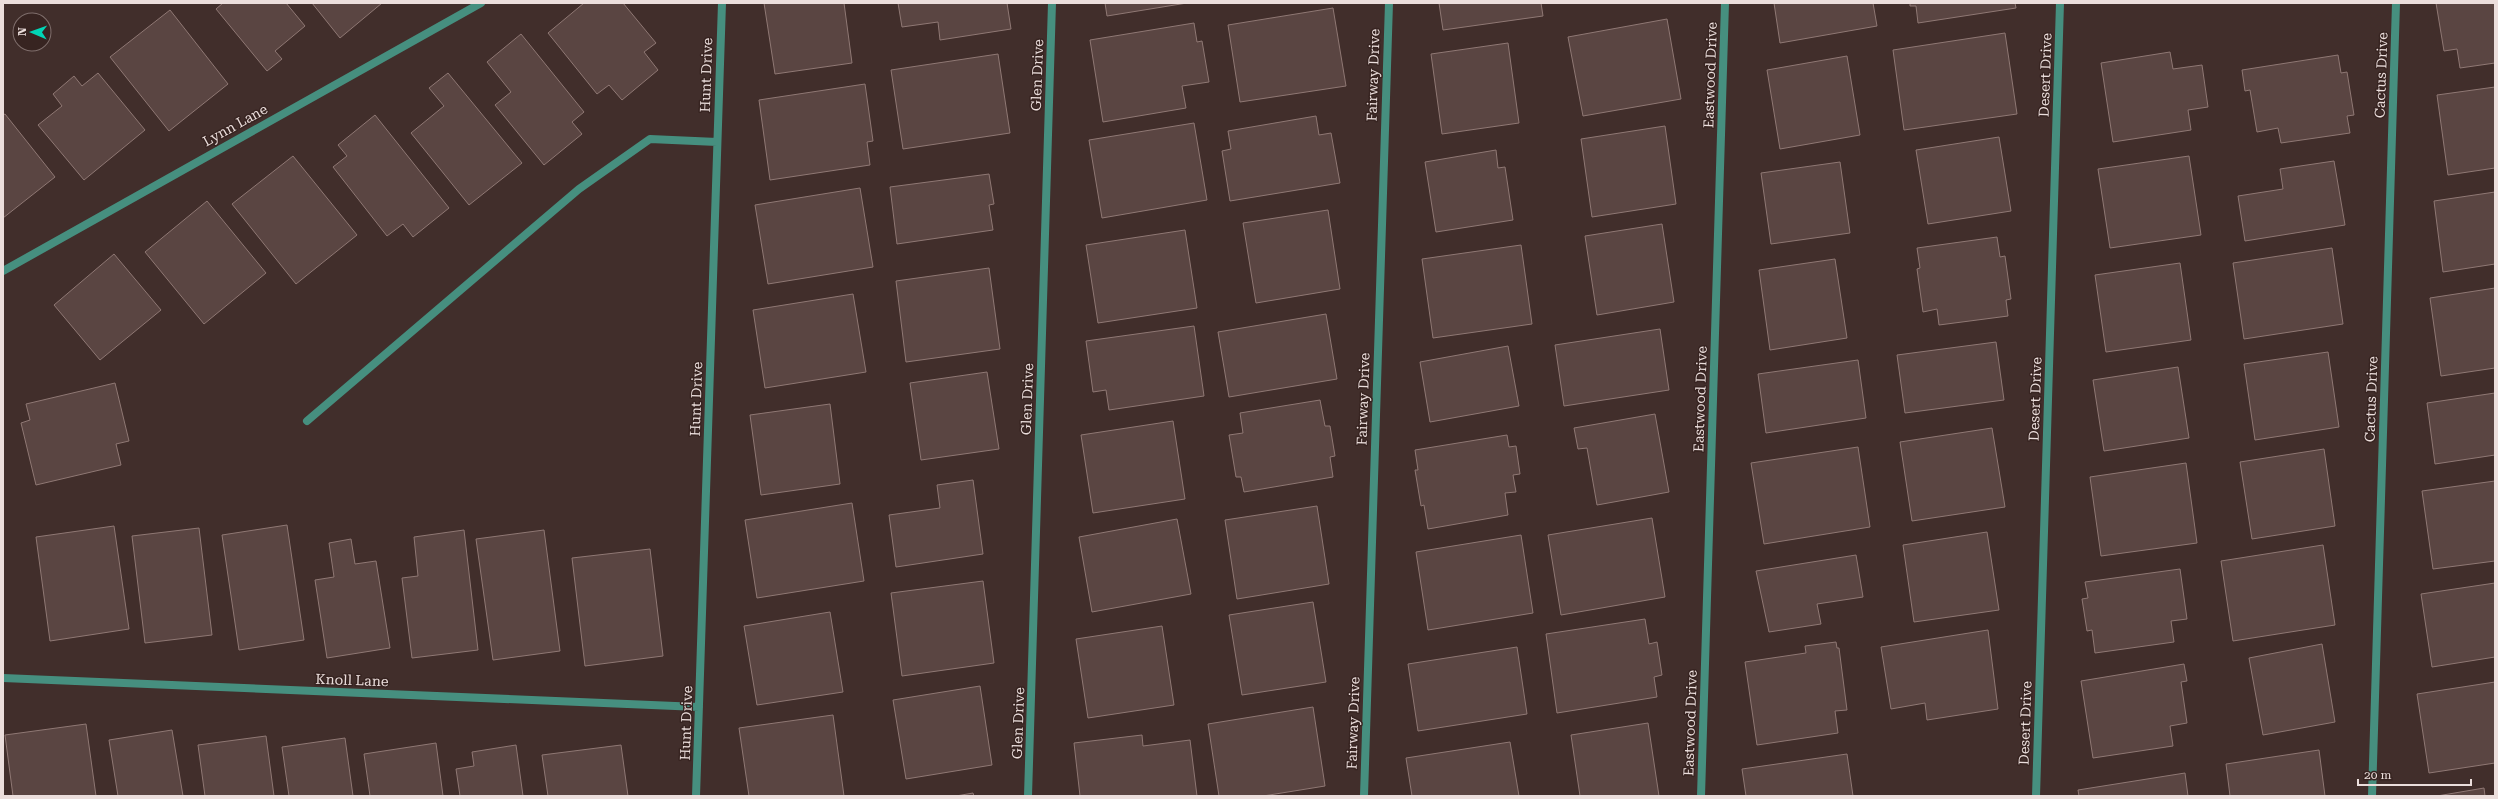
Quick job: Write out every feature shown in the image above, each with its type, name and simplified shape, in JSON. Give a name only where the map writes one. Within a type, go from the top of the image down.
[{"type":"lane","name":"Lynn Lane","points":[[3,272],[481,3]]},
{"type":"lane","name":"Hunt Drive","points":[[696,796],[722,3]]},
{"type":"lane","name":"Glen Drive","points":[[1028,796],[1052,3]]},
{"type":"lane","name":"Fairway Drive","points":[[1364,796],[1389,3]]},
{"type":"lane","name":"Eastwood Drive","points":[[1701,796],[1725,3]]},
{"type":"lane","name":"Desert Drive","points":[[2036,796],[2060,3]]},
{"type":"lane","name":"Cactus Drive","points":[[2372,796],[2396,3]]},
{"type":"lane","points":[[307,421],[579,189],[650,139],[717,142]]},
{"type":"lane","name":"Knoll Lane","points":[[3,678],[699,707]]},
{"type":"building","points":[[223,3],[286,3],[305,26],[275,51],[282,59],[267,71],[216,9]]},
{"type":"building","points":[[312,3],[382,3],[340,38]]},
{"type":"building","points":[[584,3],[623,3],[656,43],[644,52],[658,70],[622,100],[609,85],[597,94],[548,33]]},
{"type":"building","points":[[764,3],[844,3],[852,63],[775,74]]},
{"type":"building","points":[[898,3],[1007,3],[1011,29],[940,40],[938,22],[902,27]]},
{"type":"building","points":[[1105,3],[1187,3],[1107,16]]},
{"type":"building","points":[[1439,3],[1541,3],[1543,16],[1443,30]]},
{"type":"building","points":[[1774,3],[1873,3],[1877,26],[1780,43]]},
{"type":"building","points":[[1910,3],[2015,3],[2016,8],[1918,23],[1916,6],[1910,6]]},
{"type":"building","points":[[2436,3],[2495,3],[2495,63],[2460,68],[2457,49],[2444,51]]},
{"type":"building","points":[[1333,8],[1346,86],[1240,102],[1228,25]]},
{"type":"building","points":[[170,10],[228,84],[169,131],[110,57]]},
{"type":"building","points":[[1667,19],[1681,99],[1583,116],[1568,37]]},
{"type":"building","points":[[1194,23],[1197,42],[1202,41],[1209,82],[1182,86],[1186,108],[1103,122],[1090,40]]},
{"type":"building","points":[[2005,33],[2017,114],[1904,130],[1893,50]]},
{"type":"building","points":[[521,34],[584,112],[572,122],[582,134],[544,165],[495,105],[511,92],[487,62]]},
{"type":"building","points":[[1508,43],[1519,123],[1442,134],[1431,54]]},
{"type":"building","points":[[2170,52],[2173,69],[2202,65],[2208,107],[2188,110],[2191,130],[2113,142],[2101,63]]},
{"type":"building","points":[[998,54],[1010,133],[903,149],[891,70]]},
{"type":"building","points":[[2338,55],[2341,73],[2347,72],[2354,115],[2347,116],[2350,133],[2281,143],[2278,128],[2257,132],[2250,90],[2245,91],[2242,70]]},
{"type":"building","points":[[1847,56],[1860,135],[1780,149],[1767,70]]},
{"type":"building","points":[[98,73],[145,130],[84,180],[38,125],[62,106],[53,94],[74,76],[82,86]]},
{"type":"building","points":[[448,73],[522,163],[469,205],[411,133],[444,106],[429,88]]},
{"type":"building","points":[[865,84],[873,141],[867,142],[870,165],[770,180],[759,100]]},
{"type":"building","points":[[2495,87],[2495,168],[2448,175],[2437,95]]},
{"type":"building","points":[[5,114],[55,177],[3,218],[3,115]]},
{"type":"building","points":[[375,115],[449,208],[413,237],[403,224],[387,236],[333,167],[347,156],[338,145]]},
{"type":"building","points":[[1316,116],[1319,135],[1331,133],[1340,183],[1230,201],[1222,151],[1231,149],[1228,131]]},
{"type":"building","points":[[1194,123],[1207,200],[1102,218],[1089,140]]},
{"type":"building","points":[[1665,126],[1676,204],[1592,217],[1581,139]]},
{"type":"building","points":[[1999,137],[2011,211],[1928,224],[1916,150]]},
{"type":"building","points":[[1496,150],[1498,168],[1505,167],[1513,220],[1436,232],[1425,162]]},
{"type":"building","points":[[293,156],[357,235],[296,284],[232,204]]},
{"type":"building","points":[[2189,156],[2201,235],[2110,248],[2098,169]]},
{"type":"building","points":[[2334,161],[2345,225],[2245,241],[2238,196],[2283,189],[2280,169]]},
{"type":"building","points":[[1840,162],[1850,233],[1771,244],[1761,173]]},
{"type":"building","points":[[989,174],[994,204],[989,205],[993,230],[897,244],[890,187]]},
{"type":"building","points":[[860,188],[873,267],[768,284],[755,205]]},
{"type":"building","points":[[2495,192],[2495,264],[2443,272],[2434,201]]},
{"type":"building","points":[[207,201],[266,273],[204,324],[145,252]]},
{"type":"building","points":[[1328,210],[1340,289],[1256,303],[1243,223]]},
{"type":"building","points":[[1662,224],[1674,302],[1597,315],[1585,236]]},
{"type":"building","points":[[1185,230],[1197,308],[1098,323],[1086,245]]},
{"type":"building","points":[[1997,237],[2000,257],[2005,256],[2011,299],[2006,300],[2008,316],[1939,325],[1937,309],[1923,312],[1917,269],[1920,268],[1917,248]]},
{"type":"building","points":[[1521,245],[1532,324],[1433,338],[1422,259]]},
{"type":"building","points":[[2332,248],[2343,324],[2244,339],[2233,263]]},
{"type":"building","points":[[114,254],[161,310],[100,360],[54,305]]},
{"type":"building","points":[[1835,259],[1847,338],[1770,350],[1759,270]]},
{"type":"building","points":[[2180,263],[2191,340],[2106,352],[2095,275]]},
{"type":"building","points":[[989,268],[1000,349],[906,362],[896,281]]},
{"type":"building","points":[[2495,288],[2495,368],[2441,376],[2430,298]]},
{"type":"building","points":[[853,294],[866,372],[765,388],[753,310]]},
{"type":"building","points":[[1326,314],[1337,379],[1229,397],[1218,332]]},
{"type":"building","points":[[1194,326],[1204,396],[1109,410],[1106,390],[1093,392],[1086,341]]},
{"type":"building","points":[[1660,329],[1669,390],[1564,406],[1555,345]]},
{"type":"building","points":[[1996,342],[2004,400],[1905,413],[1897,355]]},
{"type":"building","points":[[1508,346],[1519,406],[1430,422],[1420,362]]},
{"type":"building","points":[[2328,352],[2339,427],[2255,440],[2244,364]]},
{"type":"building","points":[[1858,360],[1866,418],[1766,433],[1758,374]]},
{"type":"building","points":[[2178,367],[2189,438],[2104,451],[2093,380]]},
{"type":"building","points":[[987,372],[999,449],[921,460],[910,383]]},
{"type":"building","points":[[115,383],[129,441],[116,444],[121,465],[36,485],[21,423],[30,420],[26,404]]},
{"type":"building","points":[[2495,393],[2495,455],[2435,464],[2427,403]]},
{"type":"building","points":[[1320,400],[1325,426],[1330,426],[1335,456],[1330,457],[1333,477],[1244,492],[1241,477],[1236,477],[1229,435],[1243,433],[1240,413]]},
{"type":"building","points":[[830,404],[840,484],[761,495],[750,415]]},
{"type":"building","points":[[1655,414],[1669,492],[1597,505],[1587,448],[1578,449],[1574,428]]},
{"type":"building","points":[[1173,421],[1185,499],[1093,513],[1081,435]]},
{"type":"building","points":[[1992,428],[2005,507],[1912,521],[1900,442]]},
{"type":"building","points":[[1507,435],[1509,447],[1516,446],[1520,474],[1513,475],[1516,492],[1505,493],[1508,515],[1428,529],[1424,505],[1421,506],[1415,470],[1418,470],[1415,450]]},
{"type":"building","points":[[1858,447],[1870,527],[1764,544],[1751,463]]},
{"type":"building","points":[[2324,449],[2335,526],[2252,539],[2240,462]]},
{"type":"building","points":[[2186,463],[2197,543],[2101,556],[2090,477]]},
{"type":"building","points":[[973,480],[983,554],[896,567],[889,515],[940,508],[937,485]]},
{"type":"building","points":[[2495,481],[2495,561],[2433,569],[2422,491]]},
{"type":"building","points":[[852,503],[864,581],[757,598],[745,520]]},
{"type":"building","points":[[1317,506],[1329,584],[1237,599],[1225,520]]},
{"type":"building","points":[[1652,518],[1665,597],[1561,615],[1548,535]]},
{"type":"building","points":[[1177,519],[1191,594],[1092,612],[1079,537]]},
{"type":"building","points":[[287,525],[304,640],[239,650],[222,535]]},
{"type":"building","points":[[114,526],[129,629],[50,641],[36,537]]},
{"type":"building","points":[[199,528],[212,635],[145,643],[132,536]]},
{"type":"building","points":[[464,530],[478,650],[412,658],[402,578],[418,576],[414,537]]},
{"type":"building","points":[[544,530],[560,651],[493,660],[476,539]]},
{"type":"building","points":[[1987,532],[1999,610],[1914,622],[1903,545]]},
{"type":"building","points":[[1521,535],[1533,613],[1428,630],[1416,552]]},
{"type":"building","points":[[351,539],[355,564],[376,561],[390,648],[327,658],[315,580],[334,577],[329,543]]},
{"type":"building","points":[[2323,545],[2335,625],[2233,641],[2221,561]]},
{"type":"building","points":[[650,549],[663,656],[585,666],[572,558]]},
{"type":"building","points":[[1856,555],[1863,597],[1817,604],[1821,624],[1769,632],[1756,571]]},
{"type":"building","points":[[2180,569],[2187,619],[2171,621],[2174,642],[2095,653],[2092,630],[2087,631],[2082,599],[2088,598],[2085,582]]},
{"type":"building","points":[[983,581],[994,663],[902,676],[891,593]]},
{"type":"building","points":[[2495,583],[2495,657],[2432,667],[2421,594]]},
{"type":"building","points":[[1313,602],[1326,682],[1242,695],[1229,615]]},
{"type":"building","points":[[830,612],[843,692],[757,705],[744,626]]},
{"type":"building","points":[[1645,619],[1649,644],[1657,642],[1662,675],[1654,677],[1657,697],[1557,713],[1546,634]]},
{"type":"building","points":[[1162,626],[1174,705],[1088,718],[1076,639]]},
{"type":"building","points":[[1988,630],[1998,709],[1927,720],[1925,703],[1891,709],[1881,647]]},
{"type":"building","points":[[1836,642],[1837,648],[1839,648],[1847,710],[1835,711],[1838,733],[1757,745],[1745,662],[1806,653],[1805,646]]},
{"type":"building","points":[[2322,644],[2335,722],[2263,735],[2249,658]]},
{"type":"building","points":[[1517,647],[1527,714],[1418,731],[1408,664]]},
{"type":"building","points":[[2184,664],[2187,681],[2181,682],[2187,723],[2170,726],[2173,746],[2093,758],[2081,681]]},
{"type":"building","points":[[2495,682],[2495,763],[2429,773],[2417,694]]},
{"type":"building","points":[[980,686],[992,765],[906,779],[893,700]]},
{"type":"building","points":[[1313,707],[1325,786],[1263,796],[1219,796],[1208,724]]},
{"type":"building","points":[[833,715],[844,796],[749,796],[739,728]]},
{"type":"building","points":[[1648,723],[1659,796],[1580,796],[1571,735]]},
{"type":"building","points":[[86,724],[96,796],[13,796],[5,735]]},
{"type":"building","points":[[172,730],[183,796],[118,796],[109,740]]},
{"type":"building","points":[[1142,735],[1143,746],[1190,740],[1197,796],[1080,796],[1074,743]]},
{"type":"building","points":[[266,736],[274,796],[205,796],[198,745]]},
{"type":"building","points":[[345,738],[353,796],[289,796],[282,747]]},
{"type":"building","points":[[1510,742],[1519,796],[1412,796],[1406,758]]},
{"type":"building","points":[[436,743],[443,796],[370,796],[364,754]]},
{"type":"building","points":[[516,745],[523,796],[460,796],[456,769],[474,766],[472,752]]},
{"type":"building","points":[[621,745],[628,796],[548,796],[542,755]]},
{"type":"building","points":[[2319,750],[2325,796],[2230,796],[2226,764]]},
{"type":"building","points":[[1847,754],[1853,796],[1746,796],[1742,769]]},
{"type":"building","points":[[2185,773],[2188,796],[2079,796],[2078,790]]},
{"type":"building","points":[[2484,788],[2485,796],[2437,796]]},
{"type":"building","points":[[973,793],[974,796],[956,796]]}]
